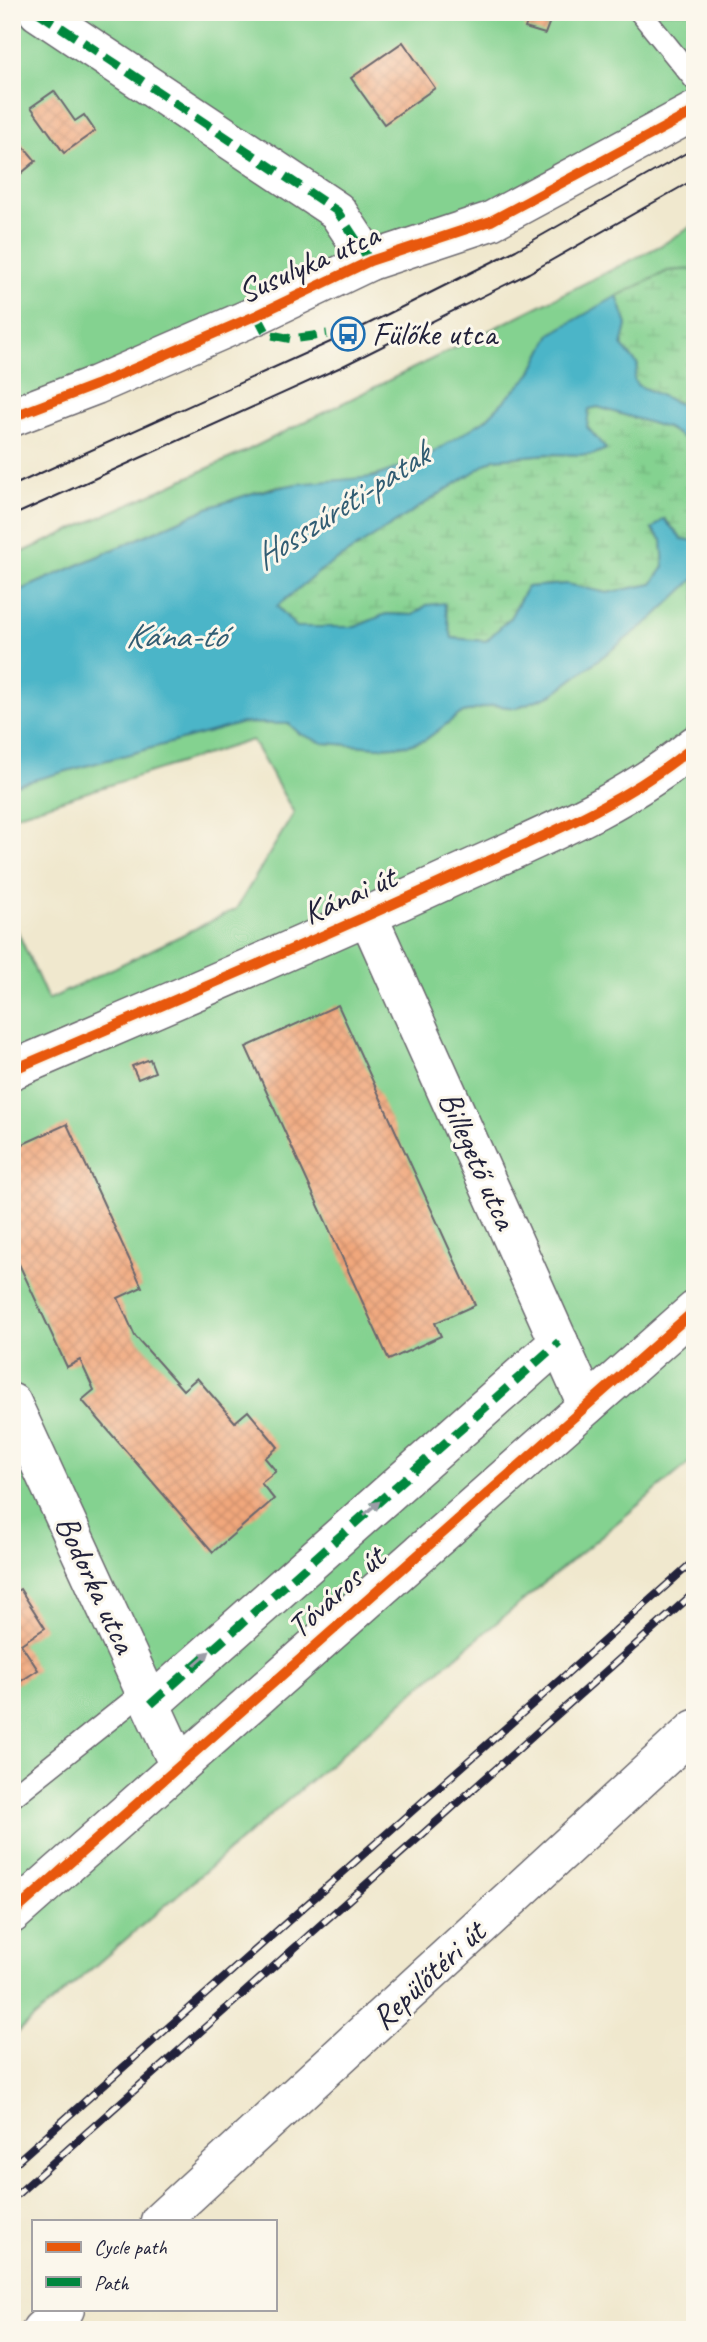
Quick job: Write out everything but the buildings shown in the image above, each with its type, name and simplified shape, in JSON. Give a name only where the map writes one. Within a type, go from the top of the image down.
[{"type":"street","points":[[38,12],[337,211],[370,261]]},
{"type":"street","name":"Susulyka utca","points":[[12,417],[257,315],[370,261],[491,221],[695,111]]},
{"type":"street","name":"Kánai út","points":[[12,1070],[369,916],[586,816],[660,775],[695,745]]},
{"type":"street","name":"Billegető utca","points":[[369,916],[587,1405]]},
{"type":"street","name":"Tóváros út","points":[[12,1913],[695,1310]]},
{"type":"street","points":[[148,1698],[559,1342]]},
{"type":"street","name":"Bodorka utca","points":[[12,1402],[179,1766]]},
{"type":"street","name":"Repülőtéri út","points":[[161,2220],[695,1729]]},
{"type":"street","points":[[41,2330],[64,2310]]},
{"type":"lane","points":[[640,12],[695,80]]},
{"type":"lane","points":[[12,1797],[148,1698]]},
{"type":"green space","points":[[12,12],[695,12],[695,111],[12,417]]},
{"type":"green space","points":[[695,224],[695,269],[668,271],[551,334],[531,374],[485,420],[448,445],[408,466],[360,480],[274,487],[208,508],[12,594],[12,557],[244,452],[662,245]]},
{"type":"green space","points":[[695,269],[695,411],[637,385],[633,379],[638,365],[622,346],[627,325],[617,296],[668,271]]},
{"type":"green space","points":[[598,407],[667,428],[695,445],[695,541],[682,539],[665,519],[652,530],[662,540],[664,567],[652,584],[607,593],[567,584],[527,587],[510,618],[486,641],[452,638],[427,605],[413,615],[386,614],[355,627],[296,627],[277,606],[320,571],[494,459],[548,454],[592,455],[606,449],[587,427],[589,409]]},
{"type":"green space","points":[[695,578],[695,1458],[437,1672],[12,2037],[12,919],[48,1000],[236,909],[294,813],[252,740],[12,816],[12,786],[243,723],[289,724],[300,734],[324,743],[379,747],[409,745],[425,740],[460,714],[493,705],[516,708],[553,694],[652,619]]},
{"type":"water","name":"Kána-tó","points":[[617,296],[627,325],[622,346],[638,365],[634,379],[637,385],[695,411],[695,445],[667,428],[598,407],[589,409],[587,427],[606,449],[592,455],[548,454],[494,459],[320,571],[277,606],[296,627],[355,627],[386,614],[413,615],[427,605],[444,603],[452,638],[486,641],[510,618],[527,587],[567,584],[607,593],[652,584],[664,567],[662,540],[652,529],[664,519],[682,539],[695,541],[695,578],[652,619],[553,694],[515,708],[493,705],[460,714],[425,740],[408,745],[379,747],[323,743],[300,734],[289,724],[243,723],[12,786],[12,594],[208,508],[253,493],[296,484],[374,477],[424,458],[485,420],[531,374],[551,334]]},
{"type":"tram line","points":[[12,486],[348,334],[516,250],[695,148]]},
{"type":"tram line","points":[[12,516],[341,367],[529,273],[695,179]]},
{"type":"railway","points":[[12,2166],[695,1560]]},
{"type":"railway","points":[[12,2199],[695,1592]]},
{"type":"marked path","points":[[38,12],[337,211],[370,261]]},
{"type":"marked path","points":[[257,315],[267,334],[292,339],[327,334]]},
{"type":"marked path","points":[[151,1704],[559,1342]]},
{"type":"cycle path","points":[[12,417],[96,385],[257,315],[370,261],[491,221],[695,111]]},
{"type":"cycle path","points":[[12,1070],[542,837],[637,787],[695,745]]},
{"type":"cycle path","points":[[12,1914],[695,1310]]},
{"type":"place","name":"Fülőke utca","points":[[348,334]]},
{"type":"water label","name":"Hosszúréti-patak","points":[[341,506]]}]
